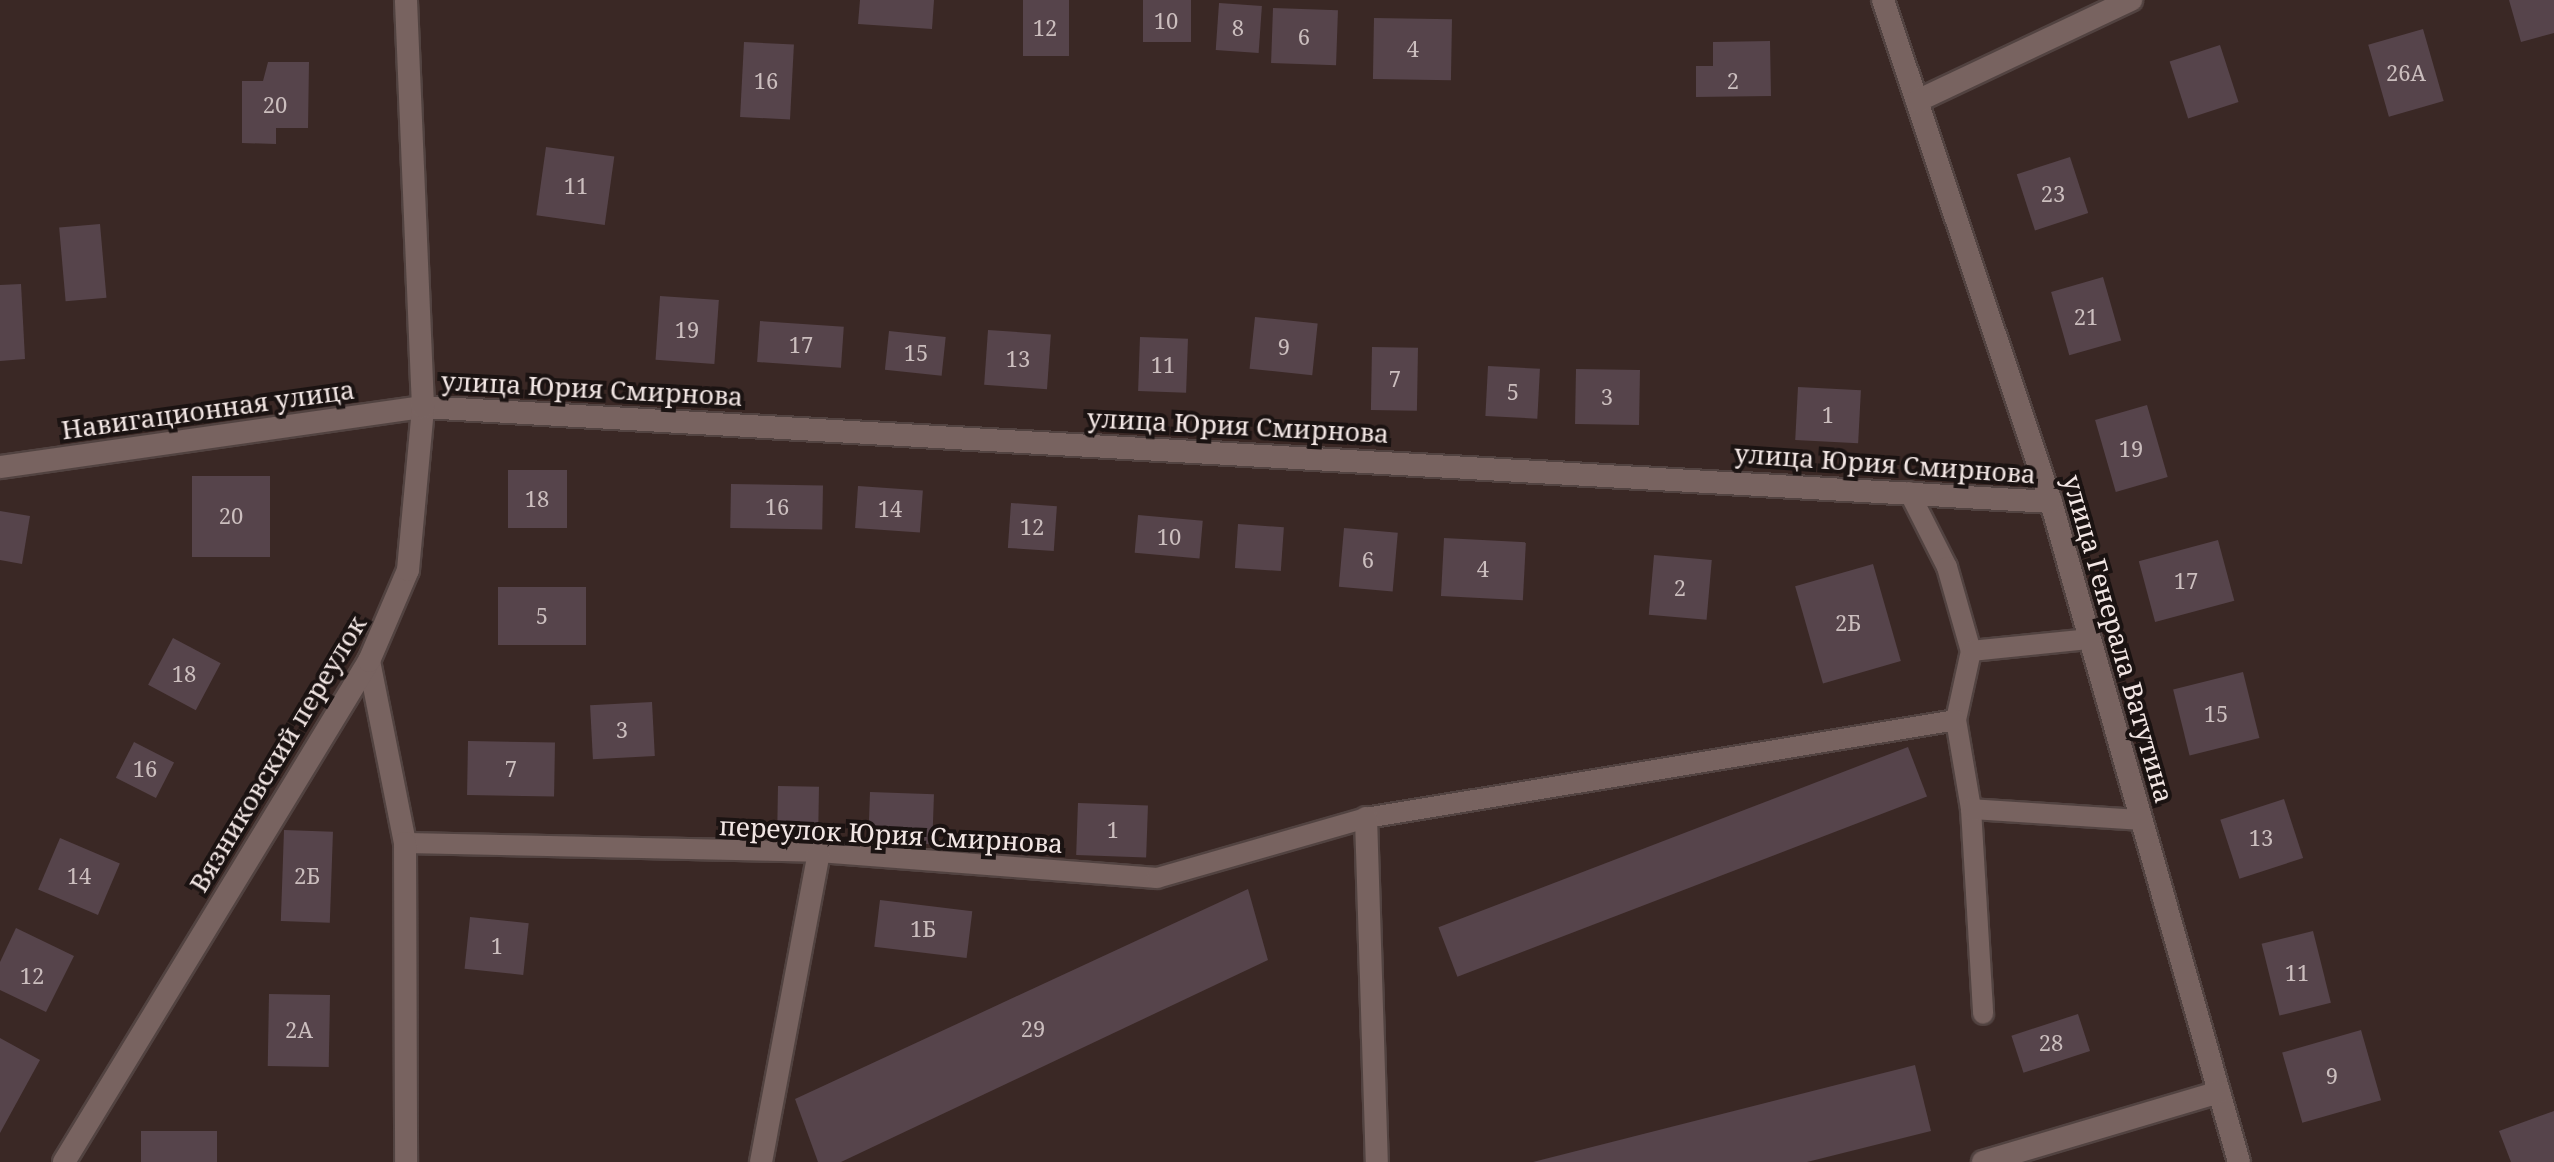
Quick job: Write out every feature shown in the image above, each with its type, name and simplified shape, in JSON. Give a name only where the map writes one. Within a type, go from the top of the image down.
[{"type":"street","name":"Вязниковский переулок","points":[[64,1162],[369,661],[408,570],[423,407],[406,0]]},
{"type":"street","name":"улица Генерала Ватутина","points":[[1883,0],[2051,502],[2239,1162]]},
{"type":"street","points":[[1917,101],[2131,0]]},
{"type":"street","name":"Навигационная улица","points":[[0,467],[423,407]]},
{"type":"street","name":"улица Юрия Смирнова","points":[[423,407],[2051,502]]},
{"type":"street","points":[[369,661],[405,843],[406,1162]]},
{"type":"street","points":[[1366,818],[1377,1162]]},
{"type":"street","points":[[761,1162],[819,852]]},
{"type":"street","points":[[1983,1162],[2219,1092]]},
{"type":"lane","points":[[1909,492],[1947,567],[1971,651],[1956,720],[1971,809],[1983,1014]]},
{"type":"lane","points":[[1971,651],[2090,639]]},
{"type":"lane","name":"переулок Юрия Смирнова","points":[[405,843],[819,852],[1157,878],[1366,818],[1956,720]]},
{"type":"lane","points":[[1971,809],[2141,820]]},
{"type":"building","points":[[860,0],[934,0],[932,29],[858,24]]},
{"type":"building","points":[[1023,0],[1069,0],[1069,56],[1023,56]]},
{"type":"building","points":[[1143,0],[1191,0],[1191,42],[1143,42]]},
{"type":"building","points":[[2509,0],[2554,0],[2554,33],[2521,42]]},
{"type":"building","points":[[1219,3],[1262,6],[1259,53],[1216,50]]},
{"type":"building","points":[[1273,8],[1338,10],[1336,65],[1271,63]]},
{"type":"building","points":[[1374,18],[1452,19],[1451,80],[1373,79]]},
{"type":"building","points":[[2423,29],[2444,101],[2389,117],[2368,45]]},
{"type":"building","points":[[1770,41],[1771,96],[1696,97],[1696,66],[1713,66],[1713,42]]},
{"type":"building","points":[[744,42],[794,45],[790,120],[740,117]]},
{"type":"building","points":[[2220,45],[2239,102],[2188,118],[2170,61]]},
{"type":"building","points":[[268,62],[309,62],[308,128],[276,128],[276,144],[242,143],[242,81],[263,81]]},
{"type":"building","points":[[546,147],[614,157],[605,225],[536,215]]},
{"type":"building","points":[[2070,157],[2088,213],[2035,230],[2017,174]]},
{"type":"building","points":[[100,224],[106,298],[66,301],[59,228]]},
{"type":"building","points":[[2103,277],[2121,340],[2069,355],[2051,292]]},
{"type":"building","points":[[21,284],[25,359],[0,361],[0,285]]},
{"type":"building","points":[[660,296],[719,300],[714,364],[656,360]]},
{"type":"building","points":[[1255,317],[1318,324],[1312,375],[1250,369]]},
{"type":"building","points":[[760,321],[844,327],[841,368],[757,362]]},
{"type":"building","points":[[988,330],[1051,334],[1047,389],[984,385]]},
{"type":"building","points":[[889,331],[946,337],[942,376],[885,370]]},
{"type":"building","points":[[1140,337],[1188,339],[1186,393],[1138,391]]},
{"type":"building","points":[[1372,347],[1418,348],[1417,411],[1371,410]]},
{"type":"building","points":[[1488,366],[1540,369],[1537,419],[1485,416]]},
{"type":"building","points":[[1576,369],[1640,370],[1639,425],[1575,424]]},
{"type":"building","points":[[1798,387],[1861,390],[1858,443],[1795,440]]},
{"type":"building","points":[[2147,405],[2168,477],[2116,492],[2095,420]]},
{"type":"building","points":[[508,470],[567,470],[567,528],[508,528]]},
{"type":"building","points":[[192,476],[270,476],[270,557],[192,557]]},
{"type":"building","points":[[731,484],[823,486],[822,530],[730,528]]},
{"type":"building","points":[[858,486],[923,491],[920,532],[855,528]]},
{"type":"building","points":[[1011,503],[1057,506],[1054,551],[1008,548]]},
{"type":"building","points":[[0,511],[30,516],[22,564],[0,560]]},
{"type":"building","points":[[1138,515],[1203,521],[1199,559],[1135,553]]},
{"type":"building","points":[[1238,524],[1284,527],[1281,571],[1235,568]]},
{"type":"building","points":[[1344,528],[1398,533],[1393,591],[1339,587]]},
{"type":"building","points":[[1444,538],[1526,542],[1523,600],[1441,596]]},
{"type":"building","points":[[2218,540],[2234,601],[2155,622],[2139,561]]},
{"type":"building","points":[[1654,555],[1712,560],[1707,620],[1649,615]]},
{"type":"building","points":[[1873,564],[1901,661],[1823,683],[1795,586]]},
{"type":"building","points":[[498,587],[586,587],[586,645],[498,645]]},
{"type":"building","points":[[173,638],[221,663],[196,710],[148,685]]},
{"type":"building","points":[[2243,672],[2259,738],[2190,755],[2173,689]]},
{"type":"building","points":[[652,702],[655,756],[593,759],[590,705]]},
{"type":"building","points":[[468,741],[555,743],[554,797],[467,795]]},
{"type":"building","points":[[134,742],[174,762],[156,798],[116,778]]},
{"type":"building","points":[[1908,747],[1927,796],[1457,977],[1438,927]]},
{"type":"building","points":[[778,786],[819,787],[818,836],[777,835]]},
{"type":"building","points":[[870,792],[934,794],[932,844],[868,842]]},
{"type":"building","points":[[2284,799],[2303,858],[2239,879],[2220,820]]},
{"type":"building","points":[[1078,803],[1148,805],[1146,857],[1076,855]]},
{"type":"building","points":[[284,830],[333,832],[330,923],[281,921]]},
{"type":"building","points":[[60,838],[120,863],[98,915],[38,890]]},
{"type":"building","points":[[1248,889],[1268,960],[841,1162],[818,1162],[795,1099]]},
{"type":"building","points":[[880,900],[972,911],[967,958],[874,947]]},
{"type":"building","points":[[470,917],[529,923],[523,975],[465,969]]},
{"type":"building","points":[[16,928],[74,956],[46,1012],[0,990],[0,962]]},
{"type":"building","points":[[2313,931],[2331,1003],[2279,1016],[2262,944]]},
{"type":"building","points":[[269,994],[330,995],[329,1067],[268,1066]]},
{"type":"building","points":[[2078,1014],[2090,1051],[2023,1073],[2011,1036]]},
{"type":"building","points":[[2361,1030],[2381,1100],[2302,1123],[2282,1053]]},
{"type":"building","points":[[0,1038],[40,1060],[0,1133]]},
{"type":"building","points":[[1915,1065],[1931,1131],[1807,1162],[1533,1162]]},
{"type":"building","points":[[2554,1111],[2554,1162],[2511,1162],[2499,1131]]},
{"type":"building","points":[[141,1131],[217,1131],[217,1162],[141,1162]]}]
